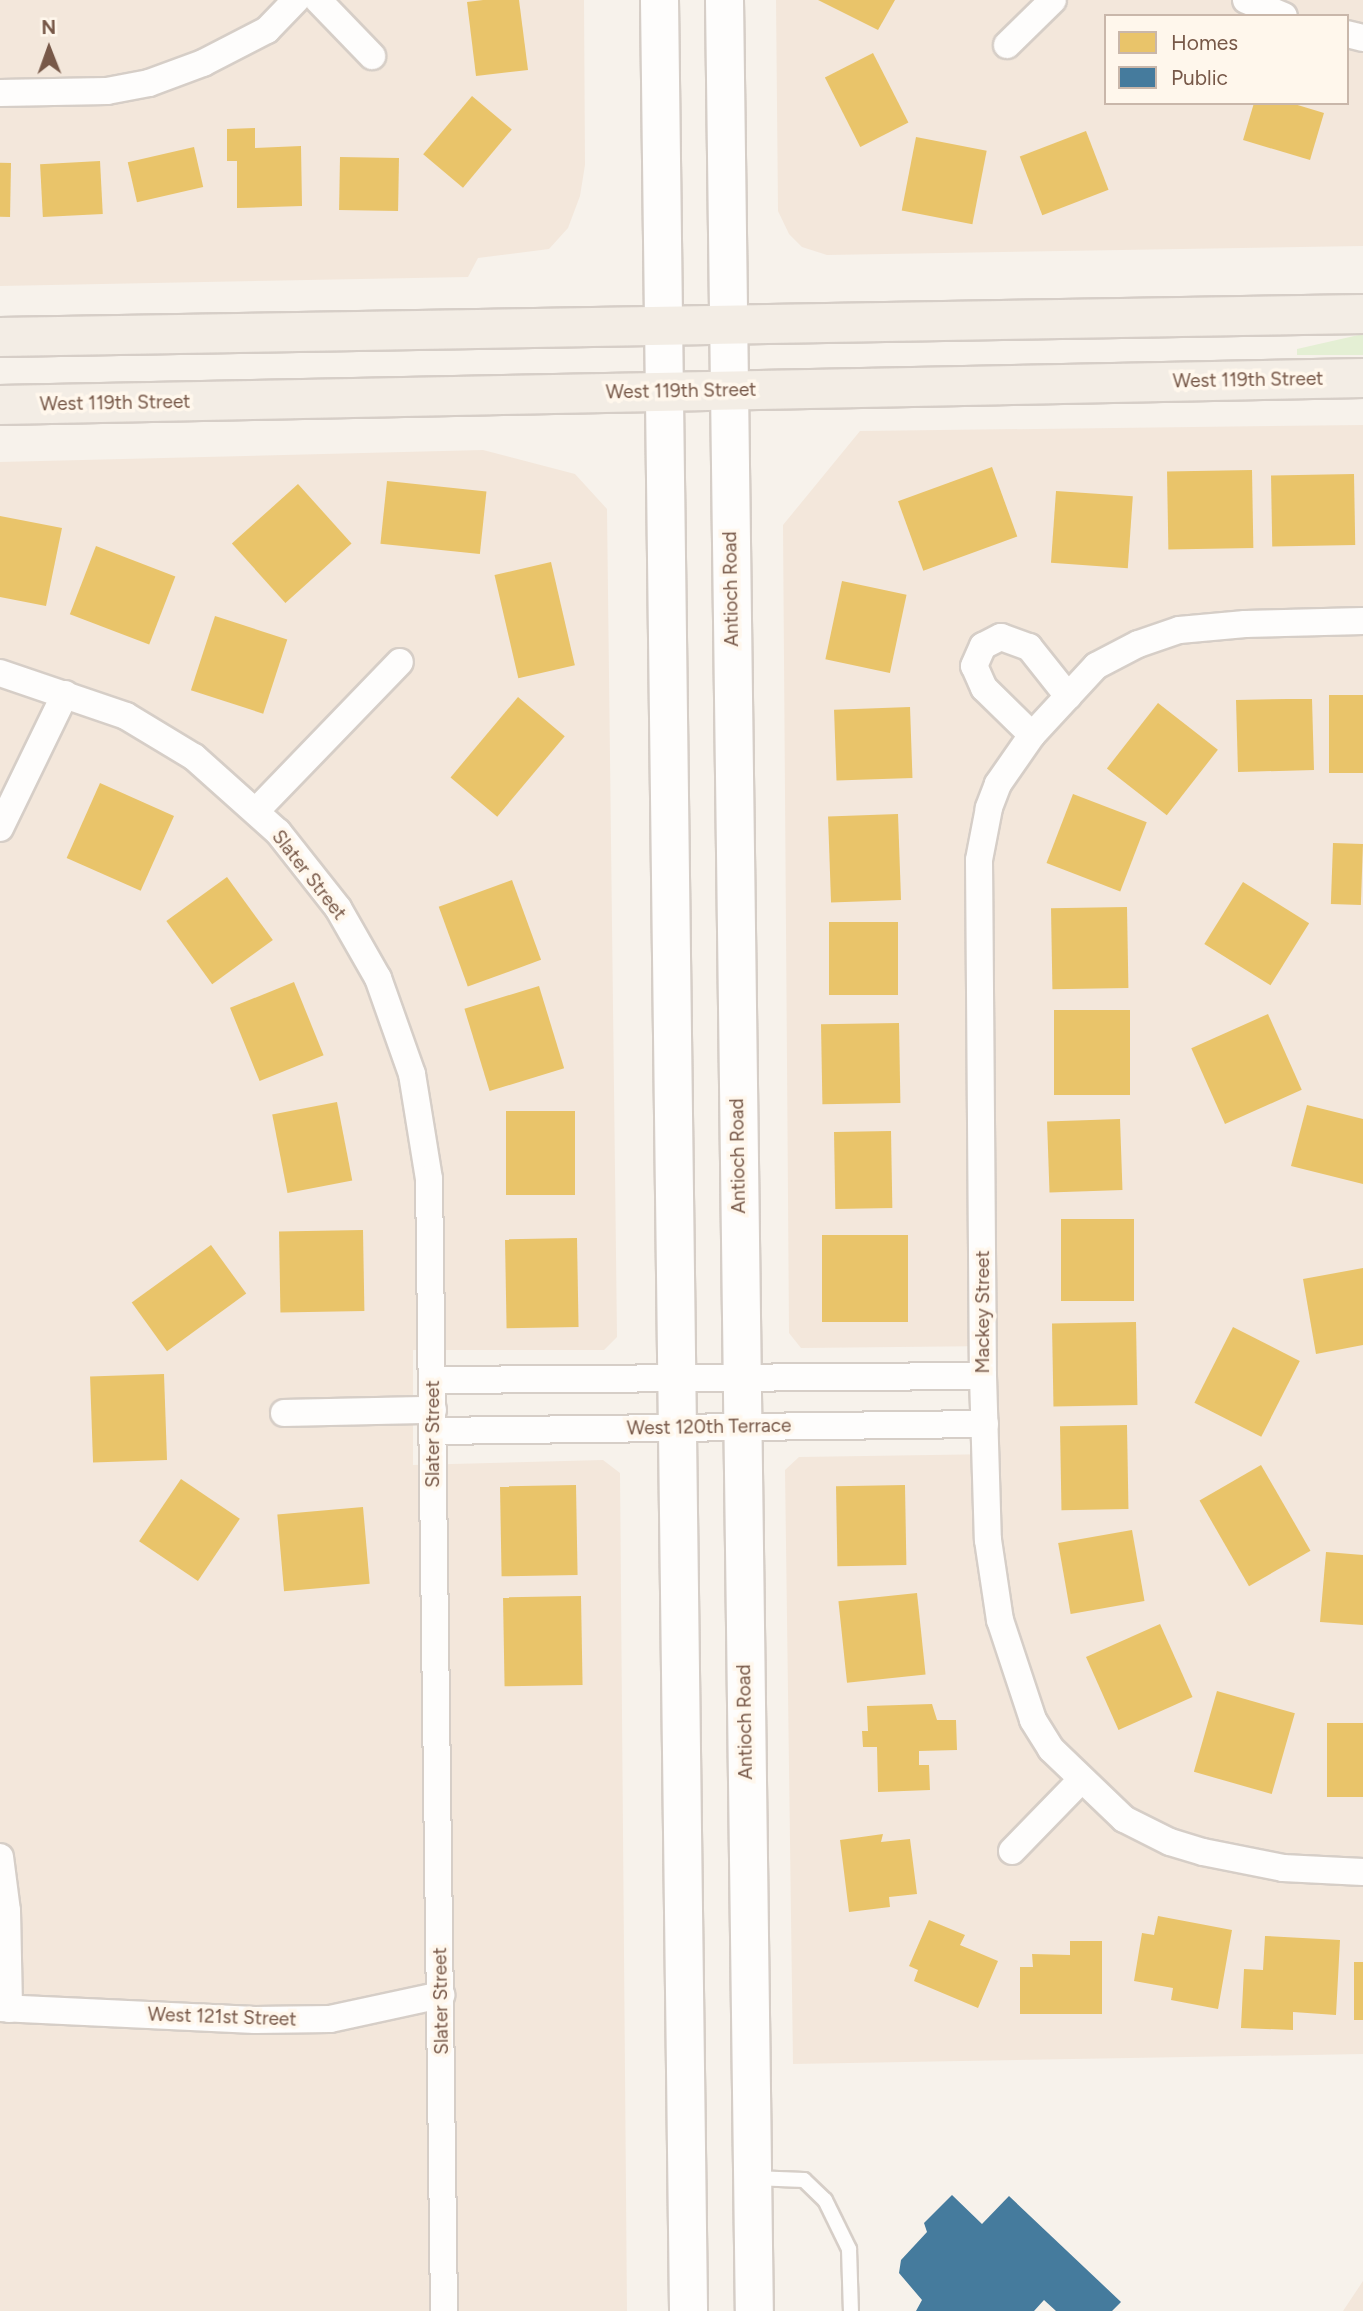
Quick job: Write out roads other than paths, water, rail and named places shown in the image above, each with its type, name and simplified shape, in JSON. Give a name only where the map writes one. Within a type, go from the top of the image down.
[{"type":"main road","points":[[660,0],[688,2311]]},
{"type":"main road","name":"Antioch Road","points":[[724,0],[754,2311]]},
{"type":"main road","points":[[0,337],[1363,314]]},
{"type":"main road","name":"West 119th Street","points":[[0,405],[1363,378]]},
{"type":"street","points":[[0,93],[107,91],[149,83],[203,64],[267,30],[296,0]]},
{"type":"street","points":[[318,0],[372,56]]},
{"type":"street","points":[[1007,45],[1053,0]]},
{"type":"street","points":[[1246,0],[1279,14]]},
{"type":"street","name":"Mackey Street","points":[[1081,1780],[1051,1749],[1033,1720],[1000,1620],[988,1540],[983,1376],[979,860],[989,808],[998,784],[1032,735],[1096,666],[1138,644],[1179,630],[1245,624],[1363,621]]},
{"type":"street","points":[[1032,735],[984,688],[974,666],[983,646],[1001,637],[1029,647],[1068,696]]},
{"type":"street","points":[[257,811],[400,662]]},
{"type":"street","name":"Slater Street","points":[[0,673],[126,716],[194,757],[257,811],[278,832],[338,908],[378,978],[405,1051],[416,1098],[429,1179],[444,2311]]},
{"type":"street","points":[[0,828],[65,694]]},
{"type":"street","points":[[433,1380],[983,1376]]},
{"type":"street","name":"West 120th Terrace","points":[[284,1413],[677,1427],[985,1424]]},
{"type":"street","points":[[1012,1852],[1081,1780],[1124,1819],[1192,1849],[1283,1868],[1363,1872]]},
{"type":"street","points":[[0,1857],[6,1910],[4,2008]]},
{"type":"street","name":"West 121st Street","points":[[4,2008],[255,2020],[330,2019],[441,1995]]},
{"type":"lane","points":[[752,2178],[804,2180],[825,2200],[849,2249],[851,2311]]}]
